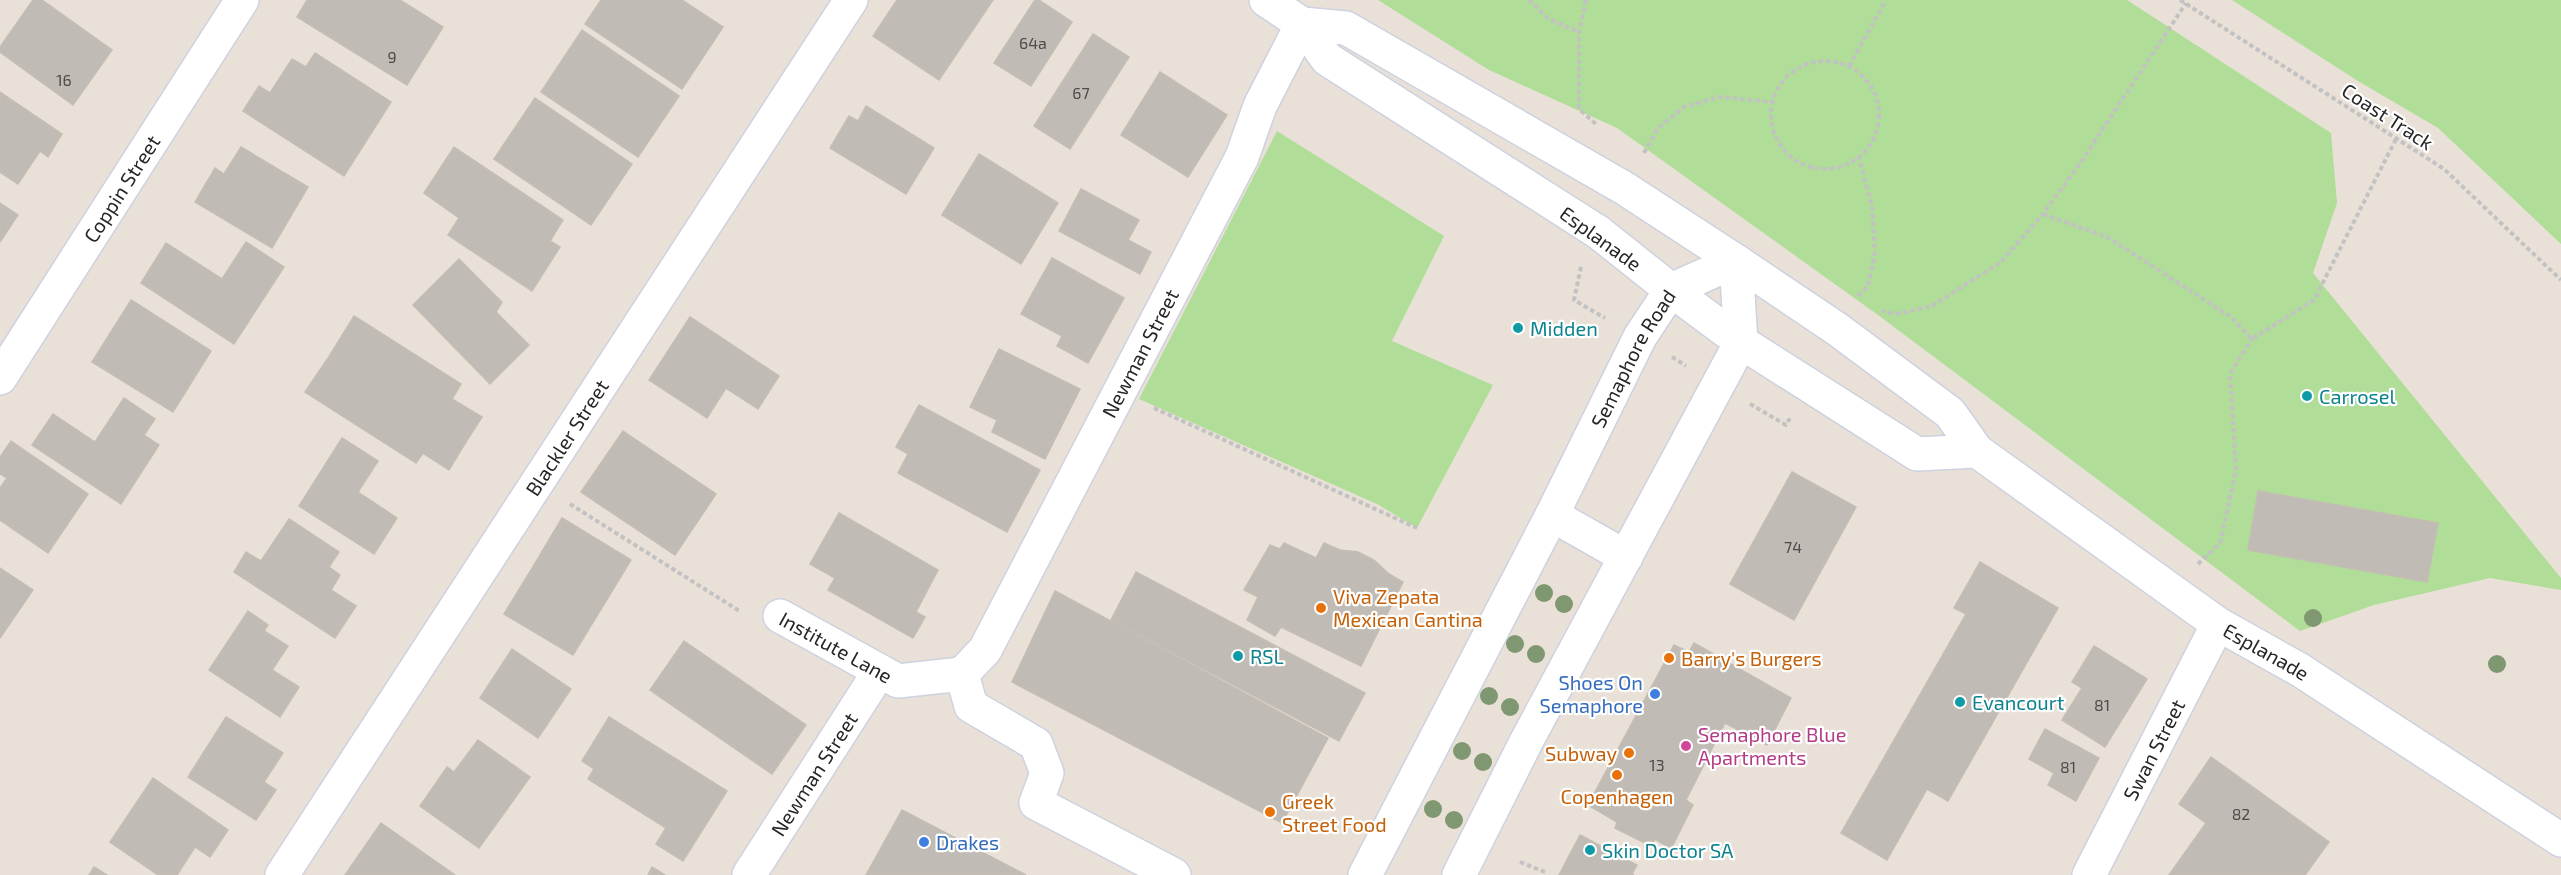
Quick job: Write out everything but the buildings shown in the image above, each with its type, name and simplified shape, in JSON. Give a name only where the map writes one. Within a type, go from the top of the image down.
[{"type":"street","name":"Coppin Street","points":[[0,378],[242,0]]},
{"type":"street","name":"Blackler Street","points":[[282,875],[851,0]]},
{"type":"street","name":"Esplanade","points":[[1266,0],[1302,24],[1327,59],[1598,232],[1741,342],[1917,454],[1977,452]]},
{"type":"street","name":"Esplanade","points":[[1302,24],[1346,28],[1624,188],[1837,330],[1950,413],[1977,452],[2218,624],[2300,670],[2561,840]]},
{"type":"street","name":"Newman Street","points":[[962,674],[985,650],[1121,392],[1242,157],[1260,106],[1302,24]]},
{"type":"street","name":"Semaphore Road","points":[[1365,875],[1552,515],[1640,337],[1671,290],[1736,261]]},
{"type":"street","points":[[1459,875],[1526,742],[1741,342],[1736,261]]},
{"type":"street","points":[[1552,515],[1626,557]]},
{"type":"street","name":"Institute Lane","points":[[780,616],[898,681],[962,674]]},
{"type":"street","name":"Swan Street","points":[[2089,875],[2218,624]]},
{"type":"street","name":"Newman Street","points":[[749,875],[879,672]]},
{"type":"street","points":[[962,674],[971,706],[1036,744],[1047,773],[1036,803],[1174,875]]},
{"type":"path","points":[[1529,0],[1549,20],[1579,32]]},
{"type":"path","points":[[1586,0],[1579,32],[1579,109],[1604,132]]},
{"type":"path","points":[[1849,66],[1886,0]]},
{"type":"path","name":"Coast Track","points":[[2180,0],[2444,169],[2561,279]]},
{"type":"path","points":[[1874,309],[1896,314],[1932,306],[2001,262],[2043,214],[2081,162],[2186,3]]},
{"type":"path","points":[[1818,61],[1834,61],[1849,66],[1864,77],[1874,92],[1879,110],[1878,128],[1870,144],[1859,158],[1844,166],[1827,170],[1811,168],[1795,161],[1783,150],[1774,136],[1770,119],[1772,102],[1778,87],[1788,74],[1802,65],[1818,61]]},
{"type":"path","points":[[1643,155],[1657,129],[1683,107],[1719,97],[1772,102]]},
{"type":"path","points":[[2170,590],[2220,543],[2236,470],[2230,373],[2252,339],[2314,300],[2396,139]]},
{"type":"path","points":[[1856,298],[1868,286],[1875,253],[1872,206],[1859,158]]},
{"type":"path","points":[[2043,214],[2107,237],[2231,317],[2252,339]]},
{"type":"path","points":[[1581,266],[1574,300],[1611,321]]},
{"type":"path","points":[[1664,352],[1689,368]]},
{"type":"path","points":[[1121,392],[1417,528]]},
{"type":"path","points":[[1744,401],[1786,425]]},
{"type":"path","name":"Institute Lane","points":[[562,498],[750,617],[780,616]]},
{"type":"path","points":[[1520,862],[1545,872]]},
{"type":"green space","points":[[1378,0],[2127,0],[2331,133],[2337,203],[2313,273],[2561,578],[2561,590],[2490,578],[2374,605],[2300,631],[1878,315],[1617,128],[1489,70]]},
{"type":"green space","points":[[2232,0],[2561,0],[2561,244],[2438,128],[2358,81]]},
{"type":"green space","points":[[1277,131],[1444,236],[1392,341],[1493,385],[1417,528],[1377,504],[1139,399]]},
{"type":"place","name":"Midden","points":[[1518,328]]},
{"type":"place","name":"Carrosel","points":[[2307,396]]},
{"type":"place","name":"Viva Zepata Mexican Cantina","points":[[1321,608]]},
{"type":"place","name":"RSL","points":[[1238,656]]},
{"type":"place","name":"Barry's Burgers","points":[[1669,658]]},
{"type":"place","name":"Shoes On Semaphore","points":[[1655,694]]},
{"type":"place","name":"Evancourt","points":[[1960,702]]},
{"type":"place","name":"Semaphore Blue Apartments","points":[[1686,746]]},
{"type":"place","name":"Subway","points":[[1629,753]]},
{"type":"place","name":"Copenhagen","points":[[1617,775]]},
{"type":"place","name":"Greek Street Food","points":[[1270,812]]},
{"type":"place","name":"Drakes","points":[[924,842]]},
{"type":"place","name":"Skin Doctor SA","points":[[1590,850]]}]
